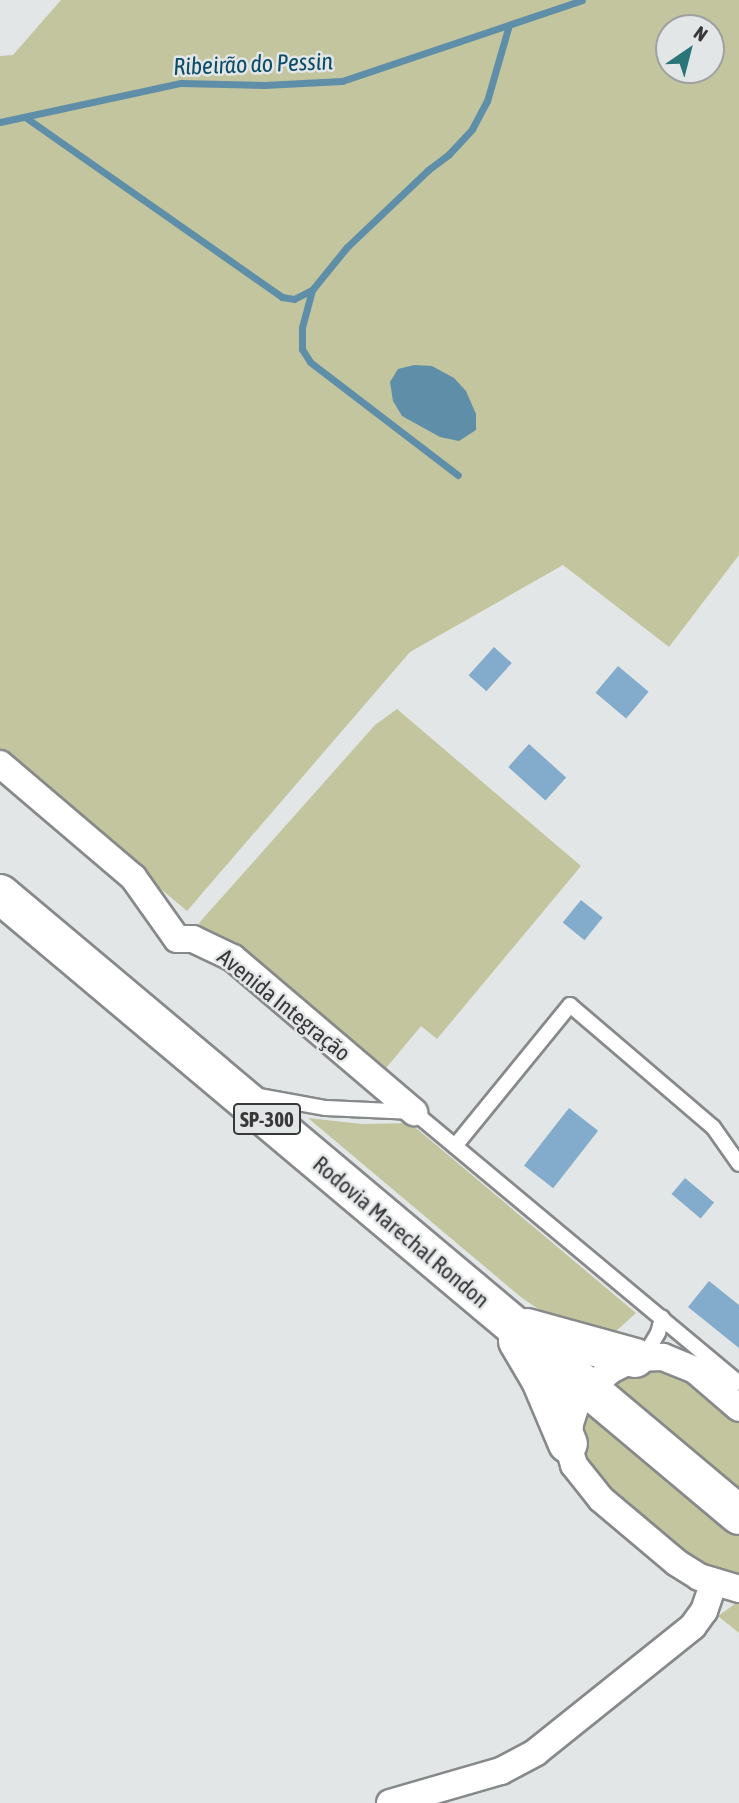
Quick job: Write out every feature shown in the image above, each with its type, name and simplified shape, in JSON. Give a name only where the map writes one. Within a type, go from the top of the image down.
[{"type":"main road","name":"Rodovia Marechal Rondon","points":[[0,894],[739,1515]]},
{"type":"main road","points":[[504,1318],[543,1334],[639,1358]]},
{"type":"main road","points":[[504,1318],[541,1380],[568,1444]]},
{"type":"street","name":"Avenida Integração","points":[[0,764],[133,877],[177,939],[193,939],[233,958],[414,1112]]},
{"type":"street","points":[[390,1803],[501,1771],[536,1752],[693,1626],[727,1585],[677,1563],[601,1499],[574,1465],[568,1444],[570,1424],[576,1405],[588,1389],[612,1369],[639,1358],[663,1357],[695,1370],[739,1408]]},
{"type":"lane","points":[[455,1146],[570,1005],[713,1127],[739,1164]]},
{"type":"lane","points":[[228,1086],[286,1103],[414,1112],[739,1383]]},
{"type":"lane","points":[[639,1358],[658,1333],[662,1318]]},
{"type":"green space","points":[[61,0],[739,0],[739,555],[669,647],[563,565],[410,652],[187,911],[0,754],[0,56],[13,55]]},
{"type":"green space","points":[[397,709],[581,866],[437,1039],[421,1026],[382,1073],[211,939],[199,923],[375,725]]},
{"type":"green space","points":[[308,1118],[362,1124],[410,1123],[636,1313],[614,1333],[546,1314],[522,1298]]},
{"type":"green space","points":[[647,1370],[667,1370],[688,1379],[739,1422],[739,1580],[713,1575],[609,1499],[582,1460],[582,1419],[617,1378]]},
{"type":"green space","points":[[739,1601],[739,1633],[718,1616]]},
{"type":"water","points":[[414,365],[432,366],[454,378],[466,391],[476,414],[476,430],[459,441],[440,437],[402,416],[393,401],[390,382],[398,369]]},
{"type":"building","points":[[494,647],[512,663],[486,691],[469,675]]},
{"type":"building","points":[[618,666],[649,692],[626,719],[596,693]]},
{"type":"building","points":[[529,744],[566,777],[545,800],[508,767]]},
{"type":"building","points":[[581,900],[603,918],[585,940],[563,923]]},
{"type":"building","points":[[569,1108],[598,1131],[553,1188],[524,1166]]},
{"type":"building","points":[[685,1178],[714,1202],[701,1219],[672,1194]]},
{"type":"building","points":[[709,1281],[739,1305],[739,1348],[688,1307]]},
{"type":"waterway","name":"Ribeirão do Pessin","points":[[0,122],[181,83],[264,85],[342,81],[582,0]]},
{"type":"waterway","points":[[25,117],[282,297],[294,299],[312,290],[347,247],[428,170],[449,154],[472,129],[487,101],[509,25]]},
{"type":"waterway","points":[[312,290],[302,328],[302,349],[310,362],[458,475]]}]
